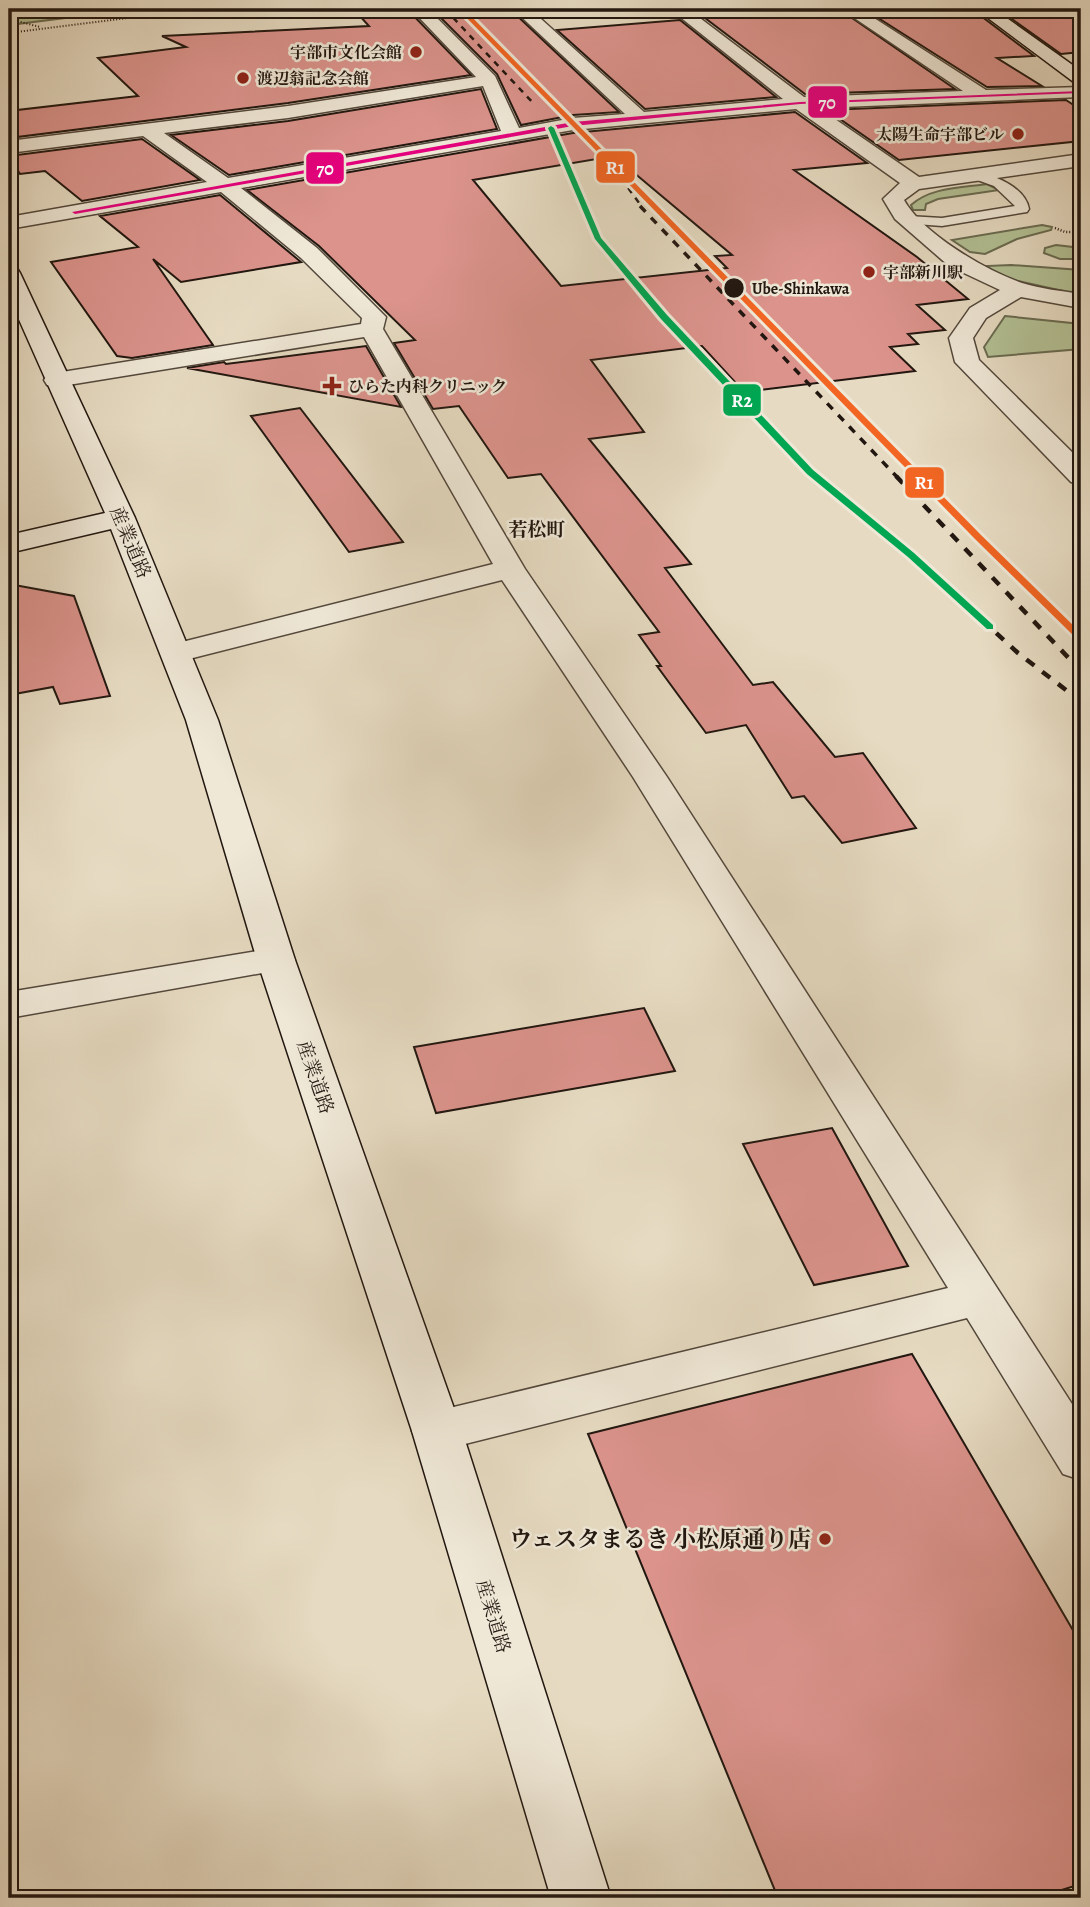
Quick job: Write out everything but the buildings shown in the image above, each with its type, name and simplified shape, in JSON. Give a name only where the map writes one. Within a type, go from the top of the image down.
[{"type":"street","points":[[419,9],[489,80],[513,136]]},
{"type":"street","points":[[521,9],[638,116]]},
{"type":"street","points":[[678,9],[800,103],[915,184]]},
{"type":"street","points":[[849,9],[981,95]]},
{"type":"street","points":[[984,9],[1077,74]]},
{"type":"street","points":[[9,147],[288,112],[489,80]]},
{"type":"street","points":[[9,223],[573,124],[638,116],[800,103],[1081,92]]},
{"type":"street","points":[[149,131],[226,186],[309,253],[374,317],[371,329],[510,569],[650,776],[1081,1460]]},
{"type":"street","points":[[1081,160],[915,184],[903,189],[893,199],[902,215],[957,261],[1017,289],[1081,301]]},
{"type":"street","name":"産業道路","points":[[9,273],[121,518],[202,720],[276,960],[437,1432],[581,1898]]},
{"type":"street","points":[[1017,289],[978,313],[961,338],[967,362],[1081,476]]},
{"type":"street","points":[[56,380],[371,329]]},
{"type":"street","points":[[9,544],[121,518]]},
{"type":"street","points":[[177,653],[510,569]]},
{"type":"street","points":[[9,1005],[276,960]]},
{"type":"street","points":[[437,1432],[978,1298]]},
{"type":"lane","points":[[908,220],[942,222],[1022,209],[1021,204],[999,183],[973,174]]},
{"type":"path","points":[[9,33],[198,9]]},
{"type":"path","points":[[9,19],[44,28]]},
{"type":"green space","points":[[9,9],[137,9],[9,25]]},
{"type":"green space","points":[[987,184],[999,190],[938,199],[926,204],[925,210],[913,210],[911,205],[937,192]]},
{"type":"green space","points":[[1042,225],[1052,227],[1051,230],[1017,239],[985,254],[970,252],[952,240]]},
{"type":"green space","points":[[1056,245],[1081,248],[1081,259],[1060,259],[1044,253],[1045,248]]},
{"type":"green space","points":[[986,266],[1081,270],[1081,295],[1005,278]]},
{"type":"green space","points":[[1005,316],[1081,324],[1081,349],[988,357],[984,347]]},
{"type":"railway","points":[[445,9],[534,104]]},
{"type":"railway","points":[[551,128],[585,207]]},
{"type":"railway","points":[[607,159],[642,207]]},
{"type":"railway","points":[[584,206],[598,239],[720,377],[815,476]]},
{"type":"railway","points":[[640,206],[898,478]]},
{"type":"railway","points":[[815,476],[911,555],[1018,653],[1079,700]]},
{"type":"railway","points":[[896,476],[1081,671]]},
{"type":"transit line","name":"R1","points":[[461,9],[978,537],[1081,638]]},
{"type":"transit line","name":"70","points":[[75,212],[573,124],[800,103],[1081,92]]},
{"type":"transit line","name":"R2","points":[[551,128],[598,239],[664,317],[810,472],[911,555],[990,627]]},
{"type":"place","name":"宇部市文化会館","points":[[416,52]]},
{"type":"place","name":"渡辺翁記念会館","points":[[243,78]]},
{"type":"place","name":"太陽生命宇部ビル","points":[[1018,134]]},
{"type":"place","name":"宇部新川駅","points":[[869,272]]},
{"type":"place","name":"Ube-Shinkawa","points":[[734,288]]},
{"type":"place","name":"ひらた内科クリニック","points":[[332,386]]},
{"type":"place","name":"ウェスタまるき 小松原通り店","points":[[825,1539]]},
{"type":"district","name":"若松町","points":[[537,529]]}]
